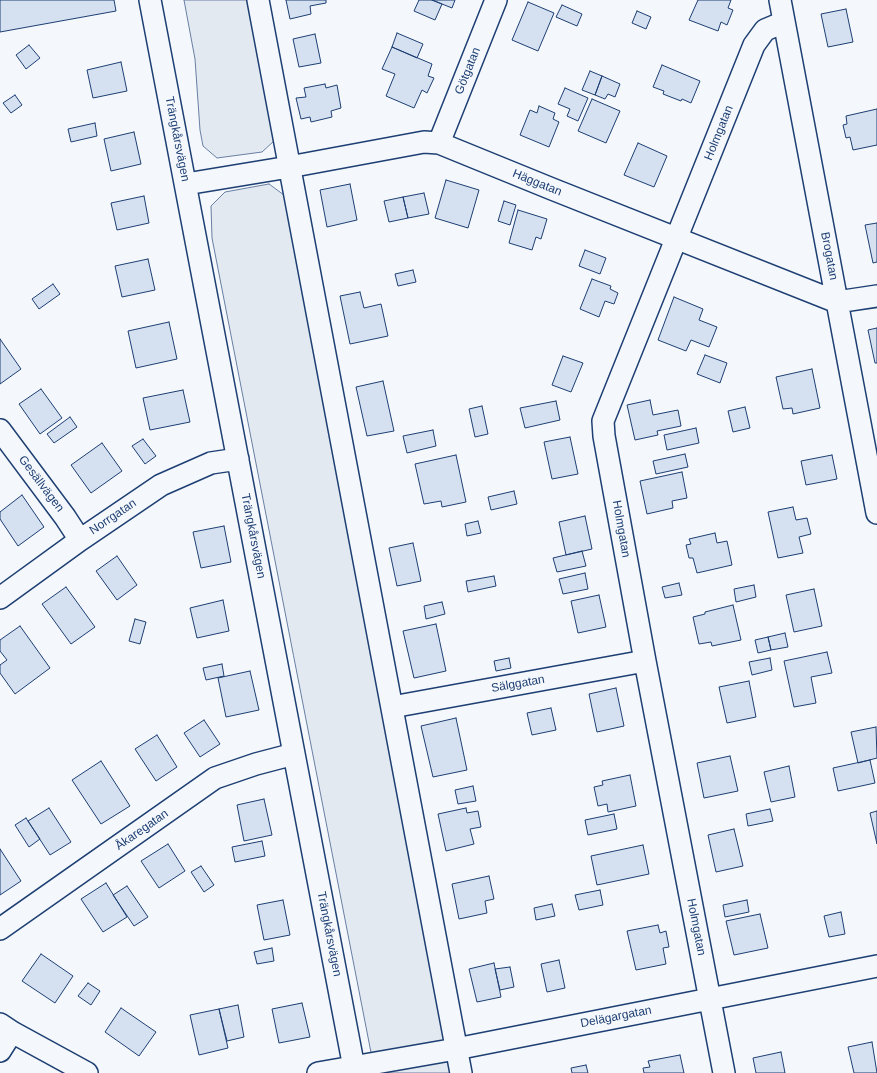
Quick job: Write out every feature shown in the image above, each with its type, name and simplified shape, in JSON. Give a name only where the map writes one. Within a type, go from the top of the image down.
[{"type":"street","name":"Trängkårsvägen","points":[[150,0],[354,1070]]},
{"type":"street","points":[[258,0],[461,1073]]},
{"type":"street","name":"Götgatan","points":[[439,143],[496,0]]},
{"type":"street","name":"Brogatan","points":[[780,0],[877,513]]},
{"type":"street","name":"Holmgatan","points":[[724,1073],[645,661],[603,422],[754,45],[765,30],[784,22]]},
{"type":"street","name":"Häggatan","points":[[186,184],[424,142],[439,143],[837,302]]},
{"type":"street","points":[[837,302],[877,296]]},
{"type":"street","name":"Gesällvägen","points":[[0,430],[80,540]]},
{"type":"street","name":"Norrgatan","points":[[0,598],[80,540],[161,485],[211,464],[238,459]]},
{"type":"street","name":"Sälggatan","points":[[392,708],[645,661]]},
{"type":"street","name":"Åkaregatan","points":[[0,929],[215,778],[294,754]]},
{"type":"street","name":"Delägargatan","points":[[318,1073],[354,1070],[877,966]]},
{"type":"street","points":[[0,1051],[6,1028],[87,1073]]},
{"type":"shaded area","points":[[184,0],[247,0],[274,141],[262,152],[217,158],[203,146],[200,130],[195,59]]},
{"type":"shaded area","points":[[269,184],[284,195],[454,1073],[375,1073],[212,238],[211,206],[225,192]]},
{"type":"building","points":[[0,0],[114,0],[116,11],[0,32]]},
{"type":"building","points":[[286,0],[326,0],[326,3],[310,6],[311,14],[290,19]]},
{"type":"building","points":[[419,0],[432,0],[442,4],[435,20],[414,11]]},
{"type":"building","points":[[432,0],[455,0],[452,8]]},
{"type":"building","points":[[698,0],[731,0],[728,8],[733,10],[727,25],[721,22],[718,31],[689,20]]},
{"type":"building","points":[[528,2],[554,13],[538,51],[512,40]]},
{"type":"building","points":[[562,5],[582,14],[577,26],[556,17]]},
{"type":"building","points":[[846,9],[853,42],[828,47],[821,14]]},
{"type":"building","points":[[637,11],[651,17],[646,29],[632,23]]},
{"type":"building","points":[[397,33],[423,44],[417,58],[392,47]]},
{"type":"building","points":[[315,34],[321,63],[299,67],[293,39]]},
{"type":"building","points":[[29,45],[40,58],[26,69],[16,55]]},
{"type":"building","points":[[392,47],[432,64],[428,76],[434,78],[427,93],[422,90],[414,108],[386,96],[395,74],[382,69]]},
{"type":"building","points":[[121,62],[127,91],[93,98],[87,70]]},
{"type":"building","points":[[662,65],[700,81],[691,103],[663,94],[664,91],[653,87]]},
{"type":"building","points":[[590,71],[602,76],[595,95],[582,90]]},
{"type":"building","points":[[602,76],[620,84],[615,97],[608,94],[605,99],[595,95]]},
{"type":"building","points":[[325,84],[326,88],[337,85],[341,108],[331,111],[332,117],[311,122],[310,117],[301,119],[296,98],[306,97],[304,88]]},
{"type":"building","points":[[565,88],[588,98],[578,121],[567,116],[570,109],[558,104]]},
{"type":"building","points":[[15,95],[22,105],[11,113],[3,103]]},
{"type":"building","points":[[592,99],[620,111],[606,143],[578,131]]},
{"type":"building","points":[[539,106],[555,113],[553,119],[559,122],[549,147],[520,135],[530,110],[537,113]]},
{"type":"building","points":[[877,109],[877,145],[853,150],[850,137],[846,138],[843,125],[847,124],[846,116]]},
{"type":"building","points":[[95,123],[97,136],[71,142],[68,129]]},
{"type":"building","points":[[134,132],[141,164],[111,171],[104,139]]},
{"type":"building","points":[[638,143],[667,156],[654,187],[624,175]]},
{"type":"building","points":[[446,180],[479,190],[468,228],[435,218]]},
{"type":"building","points":[[350,184],[357,220],[327,227],[320,190]]},
{"type":"building","points":[[424,193],[429,214],[408,218],[403,197]]},
{"type":"building","points":[[144,196],[149,223],[117,230],[111,203]]},
{"type":"building","points":[[403,197],[408,218],[389,222],[384,201]]},
{"type":"building","points":[[504,201],[516,205],[510,225],[498,221]]},
{"type":"building","points":[[518,210],[547,219],[541,239],[536,237],[532,250],[509,243]]},
{"type":"building","points":[[877,223],[877,262],[873,263],[865,225]]},
{"type":"building","points":[[585,250],[606,258],[600,274],[579,266]]},
{"type":"building","points":[[148,259],[155,290],[122,297],[115,266]]},
{"type":"building","points":[[413,270],[416,282],[398,286],[395,274]]},
{"type":"building","points":[[592,279],[611,286],[610,289],[618,293],[614,304],[605,301],[599,317],[580,309]]},
{"type":"building","points":[[53,284],[60,294],[39,309],[32,299]]},
{"type":"building","points":[[360,292],[364,308],[381,304],[388,336],[350,344],[340,296]]},
{"type":"building","points":[[674,297],[703,309],[699,320],[717,327],[709,347],[691,340],[686,351],[658,340]]},
{"type":"building","points":[[169,322],[177,359],[136,368],[128,331]]},
{"type":"building","points":[[877,328],[877,363],[875,363],[868,330]]},
{"type":"building","points":[[0,339],[21,369],[0,384]]},
{"type":"building","points":[[705,355],[727,363],[720,383],[697,374]]},
{"type":"building","points":[[563,356],[583,363],[571,392],[552,385]]},
{"type":"building","points":[[812,369],[820,408],[793,414],[792,408],[783,409],[776,377]]},
{"type":"building","points":[[383,381],[394,431],[367,436],[356,387]]},
{"type":"building","points":[[41,389],[62,418],[40,434],[19,404]]},
{"type":"building","points":[[183,390],[190,422],[150,430],[143,398]]},
{"type":"building","points":[[650,400],[653,415],[678,410],[681,426],[657,431],[658,435],[635,440],[627,405]]},
{"type":"building","points":[[556,401],[560,420],[525,428],[520,408]]},
{"type":"building","points":[[482,406],[488,434],[475,437],[469,409]]},
{"type":"building","points":[[745,407],[750,428],[733,432],[728,411]]},
{"type":"building","points":[[70,417],[77,427],[54,443],[47,434]]},
{"type":"building","points":[[696,428],[699,443],[667,450],[664,435]]},
{"type":"building","points":[[433,430],[436,446],[407,453],[403,436]]},
{"type":"building","points":[[570,437],[578,474],[552,479],[544,442]]},
{"type":"building","points":[[143,439],[156,456],[145,464],[132,446]]},
{"type":"building","points":[[102,443],[122,471],[91,493],[71,465]]},
{"type":"building","points":[[685,454],[688,467],[656,474],[653,461]]},
{"type":"building","points":[[456,455],[466,502],[442,507],[441,501],[424,504],[415,464]]},
{"type":"building","points":[[832,455],[837,479],[806,485],[801,461]]},
{"type":"building","points":[[682,472],[687,498],[672,501],[673,508],[647,514],[640,481]]},
{"type":"building","points":[[514,491],[517,504],[491,510],[488,497]]},
{"type":"building","points":[[22,495],[44,527],[18,546],[0,519],[0,512]]},
{"type":"building","points":[[793,507],[796,520],[807,518],[811,534],[799,537],[803,553],[778,558],[768,512]]},
{"type":"building","points":[[585,516],[592,549],[566,555],[559,522]]},
{"type":"building","points":[[478,521],[481,533],[467,536],[465,524]]},
{"type":"building","points":[[224,526],[231,562],[201,568],[193,532]]},
{"type":"building","points":[[715,533],[717,543],[727,541],[732,565],[697,573],[693,558],[689,558],[686,545],[691,544],[689,539]]},
{"type":"building","points":[[413,543],[421,581],[397,586],[389,548]]},
{"type":"building","points":[[582,551],[586,566],[557,572],[553,558]]},
{"type":"building","points":[[117,556],[137,585],[117,600],[96,571]]},
{"type":"building","points":[[585,573],[588,589],[563,594],[559,579]]},
{"type":"building","points":[[494,576],[496,586],[468,592],[466,581]]},
{"type":"building","points":[[679,583],[682,595],[665,598],[662,587]]},
{"type":"building","points":[[754,585],[756,597],[736,602],[734,589]]},
{"type":"building","points":[[66,587],[95,627],[71,644],[42,604]]},
{"type":"building","points":[[814,589],[822,626],[794,632],[786,595]]},
{"type":"building","points":[[599,595],[606,627],[578,633],[571,601]]},
{"type":"building","points":[[223,600],[229,631],[197,638],[190,608]]},
{"type":"building","points":[[442,602],[445,614],[426,619],[424,606]]},
{"type":"building","points":[[733,605],[741,640],[712,646],[711,642],[699,644],[693,617]]},
{"type":"building","points":[[135,619],[146,622],[140,644],[129,641]]},
{"type":"building","points":[[436,624],[446,671],[414,678],[403,631]]},
{"type":"building","points":[[20,626],[50,668],[15,694],[0,673],[0,665],[7,660],[0,651],[0,640]]},
{"type":"building","points":[[785,633],[788,647],[771,650],[768,637]]},
{"type":"building","points":[[768,637],[771,650],[758,653],[755,640]]},
{"type":"building","points":[[827,652],[832,673],[811,677],[816,703],[794,707],[784,661]]},
{"type":"building","points":[[509,658],[511,668],[496,671],[494,661]]},
{"type":"building","points":[[770,658],[772,670],[752,675],[749,662]]},
{"type":"building","points":[[222,664],[224,676],[206,680],[203,668]]},
{"type":"building","points":[[250,671],[259,710],[226,717],[218,678]]},
{"type":"building","points":[[749,681],[756,717],[727,723],[719,687]]},
{"type":"building","points":[[616,688],[624,726],[597,732],[589,694]]},
{"type":"building","points":[[551,708],[556,730],[532,735],[527,713]]},
{"type":"building","points":[[456,718],[467,770],[433,777],[421,726]]},
{"type":"building","points":[[204,720],[220,744],[200,757],[184,733]]},
{"type":"building","points":[[876,727],[877,758],[858,763],[851,732]]},
{"type":"building","points":[[157,735],[177,767],[156,781],[135,749]]},
{"type":"building","points":[[730,756],[738,791],[704,798],[697,763]]},
{"type":"building","points":[[870,760],[875,783],[838,791],[833,768]]},
{"type":"building","points":[[101,761],[130,806],[101,824],[72,780]]},
{"type":"building","points":[[789,766],[795,797],[771,802],[764,772]]},
{"type":"building","points":[[630,775],[636,806],[608,812],[607,804],[598,806],[594,787],[603,785],[602,781]]},
{"type":"building","points":[[473,786],[476,801],[458,804],[455,790]]},
{"type":"building","points":[[264,799],[272,835],[244,841],[237,805]]},
{"type":"building","points":[[49,808],[71,842],[50,855],[28,821]]},
{"type":"building","points":[[466,808],[467,813],[478,811],[481,827],[470,829],[474,844],[446,851],[438,814]]},
{"type":"building","points":[[770,809],[773,821],[748,826],[746,814]]},
{"type":"building","points":[[877,811],[877,844],[870,813]]},
{"type":"building","points":[[614,814],[617,829],[588,835],[585,820]]},
{"type":"building","points":[[26,818],[40,839],[29,847],[15,825]]},
{"type":"building","points":[[734,829],[743,866],[716,872],[708,835]]},
{"type":"building","points":[[262,841],[265,856],[235,862],[232,847]]},
{"type":"building","points":[[168,844],[185,871],[159,888],[141,861]]},
{"type":"building","points":[[643,845],[649,874],[597,885],[591,856]]},
{"type":"building","points":[[0,849],[21,881],[0,895]]},
{"type":"building","points":[[201,866],[214,885],[204,892],[191,872]]},
{"type":"building","points":[[489,876],[494,899],[485,901],[487,913],[459,919],[452,884]]},
{"type":"building","points":[[106,883],[127,917],[103,932],[81,899]]},
{"type":"building","points":[[127,886],[148,917],[134,926],[113,895]]},
{"type":"building","points":[[600,890],[603,905],[579,910],[575,895]]},
{"type":"building","points":[[283,900],[290,935],[264,940],[257,905]]},
{"type":"building","points":[[747,900],[749,912],[725,917],[723,905]]},
{"type":"building","points":[[552,904],[555,916],[536,920],[534,908]]},
{"type":"building","points":[[841,912],[845,934],[829,937],[824,916]]},
{"type":"building","points":[[760,914],[768,948],[734,955],[726,921]]},
{"type":"building","points":[[658,925],[660,933],[666,931],[669,947],[663,948],[666,964],[636,970],[627,931]]},
{"type":"building","points":[[272,948],[274,961],[257,964],[254,952]]},
{"type":"building","points":[[41,954],[73,976],[55,1003],[22,981]]},
{"type":"building","points":[[559,960],[565,988],[547,992],[541,964]]},
{"type":"building","points":[[494,963],[501,997],[477,1002],[469,969]]},
{"type":"building","points":[[510,967],[514,987],[500,990],[495,969]]},
{"type":"building","points":[[88,983],[100,991],[91,1005],[78,996]]},
{"type":"building","points":[[302,1003],[310,1037],[279,1043],[272,1009]]},
{"type":"building","points":[[238,1005],[244,1037],[227,1041],[219,1009]]},
{"type":"building","points":[[121,1008],[156,1032],[139,1056],[105,1032]]},
{"type":"building","points":[[219,1009],[228,1048],[199,1055],[190,1015]]},
{"type":"building","points":[[872,1042],[877,1073],[854,1073],[848,1047]]},
{"type":"building","points":[[781,1052],[785,1073],[756,1073],[753,1058]]},
{"type":"building","points":[[680,1055],[684,1073],[644,1073],[643,1068],[650,1067],[648,1061]]},
{"type":"building","points":[[586,1065],[588,1073],[572,1073],[571,1068]]}]
